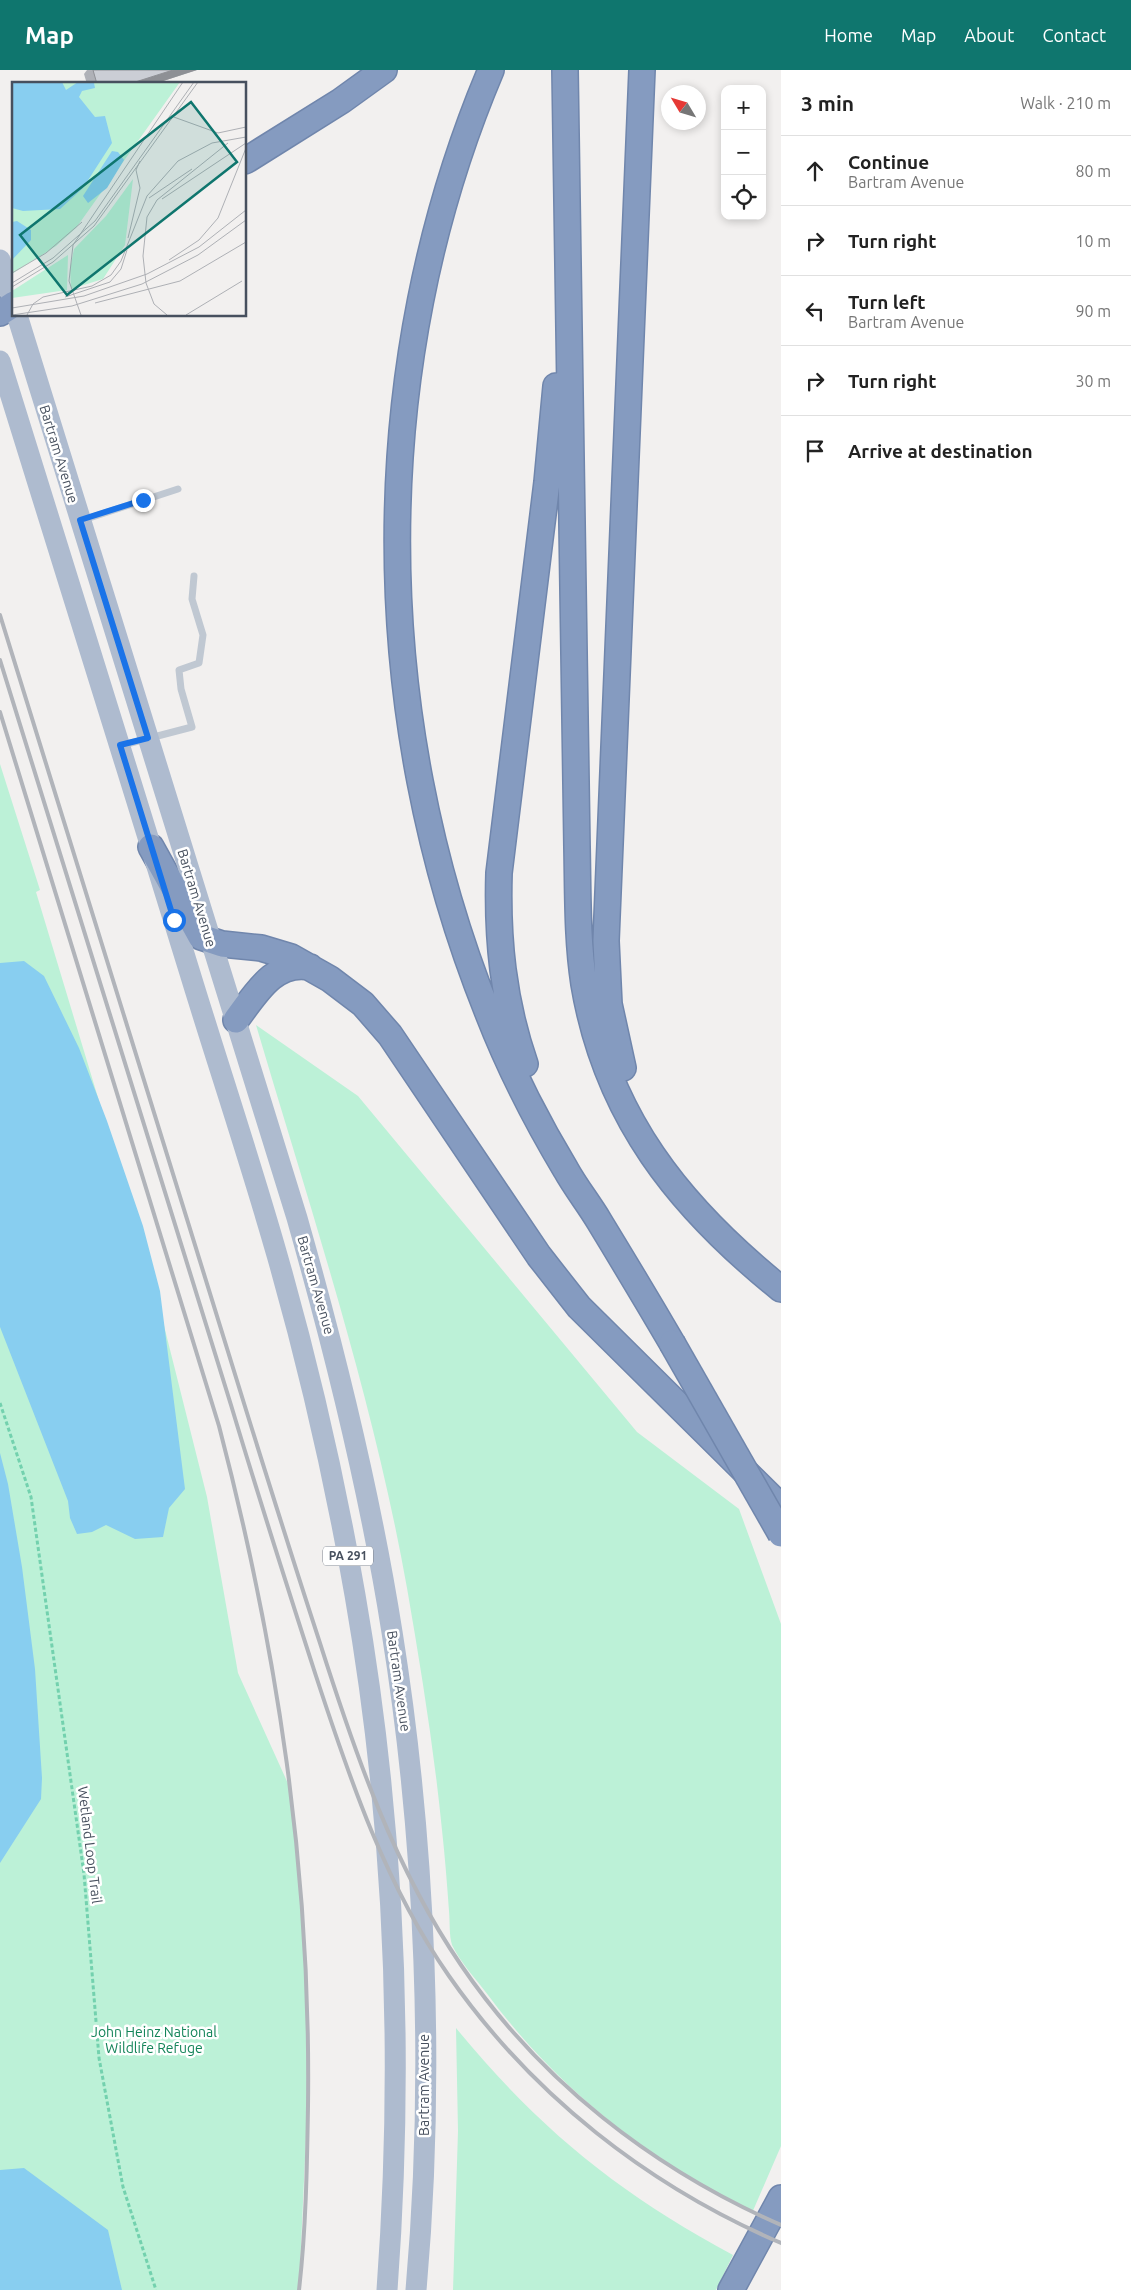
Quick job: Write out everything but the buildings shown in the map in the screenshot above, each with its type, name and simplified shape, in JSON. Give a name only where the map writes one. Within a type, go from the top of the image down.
[{"type":"highway","points":[[246,160],[341,101],[384,70]]},
{"type":"highway","points":[[491,70],[461,150],[438,225],[412,350],[403,423],[398,503],[398,582],[402,658],[407,704],[422,792],[440,870],[462,941],[488,1014],[521,1086],[568,1175],[597,1218],[672,1343],[781,1534]]},
{"type":"highway","points":[[560,70],[558,102],[560,297],[555,401],[547,482],[500,865],[498,921],[504,985],[524,1061],[542,1105],[575,1168],[597,1218]]},
{"type":"highway","points":[[565,70],[577,847],[580,934],[584,982],[595,1031],[611,1076],[632,1121],[655,1160],[682,1196],[712,1229],[744,1259],[781,1289]]},
{"type":"highway","points":[[642,70],[607,918],[606,963],[609,1004],[616,1041],[627,1080],[642,1118],[660,1148],[705,1207],[781,1283]]},
{"type":"highway","points":[[0,312],[12,305]]},
{"type":"highway","points":[[151,847],[199,933],[210,942],[261,948],[282,954],[312,968],[352,995],[381,1024],[539,1256],[579,1308],[781,1506]]},
{"type":"highway","points":[[236,1020],[275,974],[290,966],[312,968]]},
{"type":"highway","points":[[731,2290],[781,2198]]},
{"type":"main road","points":[[0,260],[12,298]]},
{"type":"main road","name":"Bartram Avenue","points":[[17,316],[297,1218],[336,1356],[372,1520],[394,1643],[412,1780],[422,1948],[424,2110],[422,2192],[416,2290]]},
{"type":"main road","name":"Bartram Avenue","points":[[0,361],[290,1300],[321,1422],[356,1600],[380,1775],[393,1955],[396,2053],[395,2140],[387,2290]]},
{"type":"lane","points":[[80,520],[178,489]]},
{"type":"lane","points":[[120,745],[192,726],[181,689],[179,670],[200,663],[203,635],[192,599],[194,576]]},
{"type":"path","name":"Wetland Loop Trail","points":[[0,1403],[31,1497],[84,1874],[99,2058],[128,2204],[156,2290]]},
{"type":"green space","name":"John Heinz National Wildlife Refuge","points":[[0,764],[40,890],[36,892],[150,1270],[207,1497],[238,1673],[290,1788],[304,1921],[309,2070],[299,2290],[0,2290]]},
{"type":"green space","points":[[256,1025],[358,1096],[637,1432],[739,1509],[781,1624],[781,2146],[752,2213],[677,2170],[607,2119],[575,2091],[515,2029],[464,1964],[452,1945],[439,1800],[431,1739],[407,1588],[393,1517],[359,1375]]},
{"type":"green space","points":[[456,2028],[518,2097],[582,2156],[653,2208],[733,2255],[716,2290],[453,2290],[458,2131]]},
{"type":"water","points":[[24,961],[44,976],[79,1048],[107,1121],[143,1226],[160,1291],[185,1489],[169,1508],[163,1537],[135,1539],[106,1525],[92,1532],[77,1534],[70,1518],[68,1501],[0,1327],[0,963]]},
{"type":"water","points":[[0,1453],[8,1484],[22,1567],[35,1669],[42,1778],[41,1799],[0,1863]]},
{"type":"water","points":[[24,2168],[108,2230],[122,2290],[0,2290],[0,2170]]},
{"type":"railway","points":[[0,615],[301,1586],[363,1769],[396,1850],[437,1928],[461,1965],[492,2007],[526,2047],[603,2118],[644,2149],[734,2203],[781,2225]]},
{"type":"railway","points":[[0,660],[305,1642],[356,1793],[406,1906],[449,1976],[482,2019],[517,2060],[555,2098],[596,2133],[639,2165],[685,2194],[732,2220],[781,2243]]},
{"type":"railway","points":[[0,712],[219,1426],[240,1511],[274,1679],[287,1763],[304,1933],[308,2106],[305,2221],[299,2290]]},
{"type":"route","points":[[143,500],[80,520],[148,738],[120,745],[174,920]]}]
